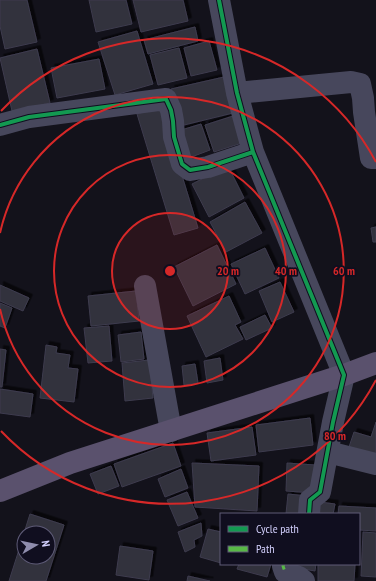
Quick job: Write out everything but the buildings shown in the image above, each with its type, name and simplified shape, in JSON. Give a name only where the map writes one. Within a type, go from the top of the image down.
[{"type":"main road","points":[[0,491],[70,463],[344,375],[376,363]]},
{"type":"street","points":[[219,0],[238,93],[253,152],[344,375],[333,422],[320,492],[310,500],[309,513]]},
{"type":"street","points":[[238,93],[351,82],[360,84],[371,158],[376,158]]},
{"type":"street","points":[[0,126],[29,117],[166,99],[171,110],[174,137],[182,164],[190,170],[208,167],[253,152]]},
{"type":"street","points":[[145,286],[172,431]]},
{"type":"street","points":[[328,452],[376,464]]},
{"type":"street","points":[[284,565],[285,572],[299,577],[304,581]]},
{"type":"marked path","points":[[284,565],[285,572]]},
{"type":"cycle path","points":[[219,0],[237,93],[253,152],[344,375],[333,422],[320,492],[310,500],[309,513]]},
{"type":"cycle path","points":[[0,125],[29,117],[166,99],[171,110],[174,137],[182,164],[190,170],[208,167],[253,152]]}]
